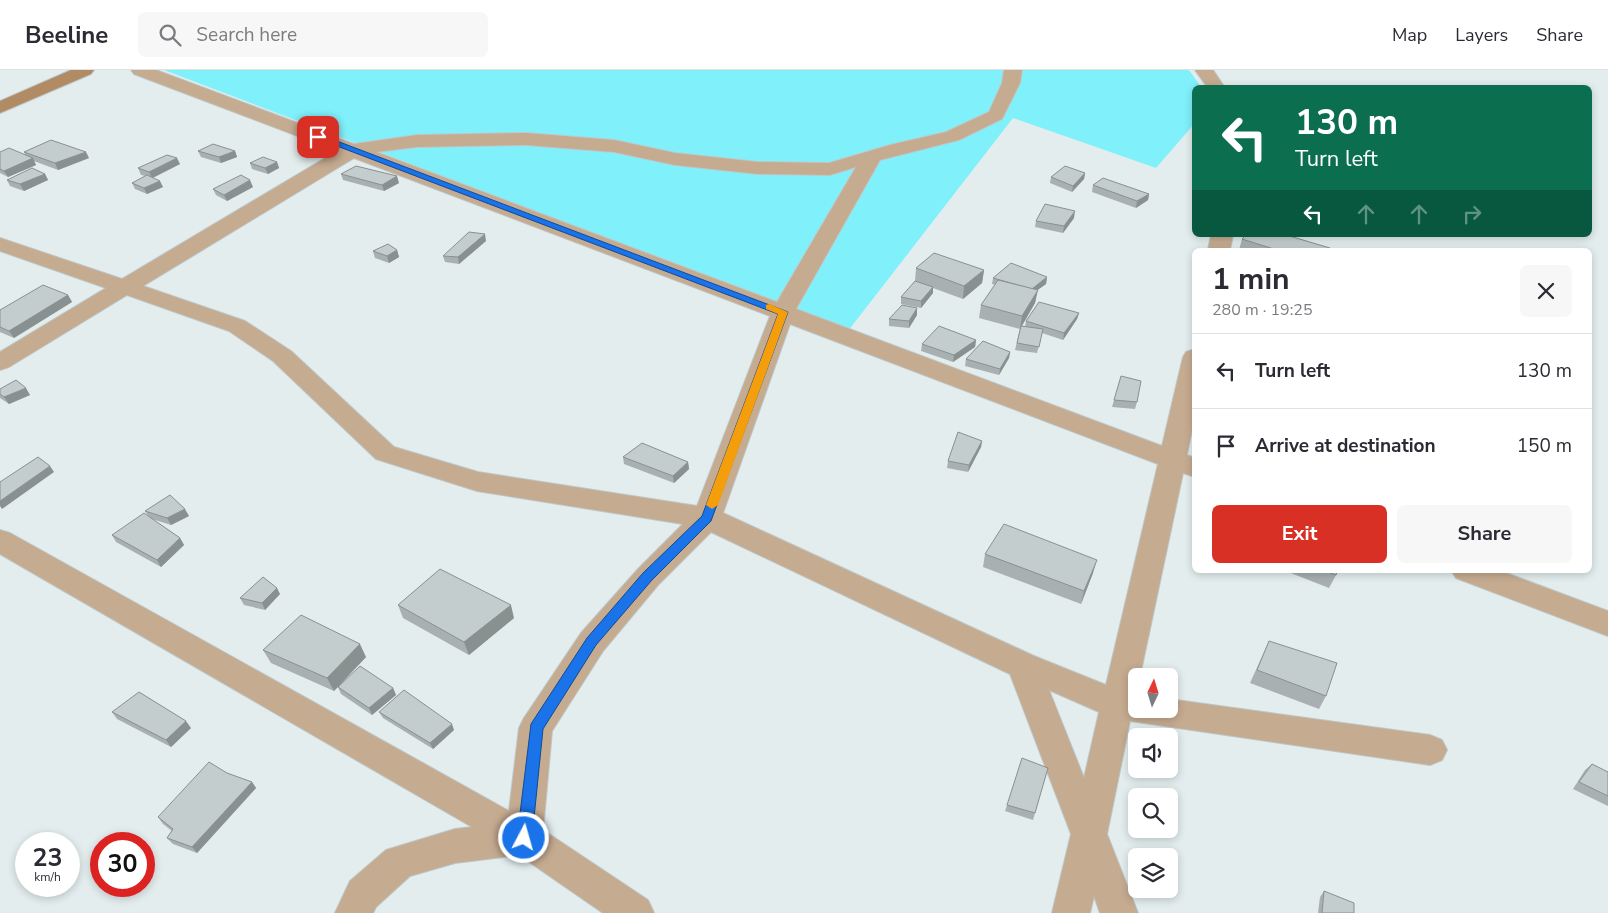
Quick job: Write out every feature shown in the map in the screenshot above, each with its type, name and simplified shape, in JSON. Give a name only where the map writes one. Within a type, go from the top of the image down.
[{"type":"street","points":[[0,108],[85,70]]},
{"type":"street","points":[[140,70],[1184,463]]},
{"type":"street","points":[[0,362],[353,150],[417,141],[526,139],[614,146],[675,159],[758,168],[830,170],[952,136],[996,115],[1011,83],[1013,70]]},
{"type":"street","points":[[1204,70],[1215,85]]},
{"type":"street","points":[[524,838],[536,728],[592,642],[648,577],[707,518],[783,312],[872,157]]},
{"type":"street","points":[[0,244],[237,326],[282,356],[385,453],[477,480],[707,518],[1023,665],[1128,705]]},
{"type":"street","points":[[1141,668],[1184,463],[1192,386]]},
{"type":"street","points":[[0,541],[524,838],[635,913]]},
{"type":"street","points":[[1474,573],[1608,624]]},
{"type":"street","points":[[1023,665],[1119,913]]},
{"type":"street","points":[[1178,714],[1430,750]]},
{"type":"street","points":[[1071,913],[1088,835],[1129,718]]},
{"type":"street","points":[[354,913],[363,894],[399,862],[455,846],[524,838]]},
{"type":"shaded area","points":[[164,70],[1189,70],[1200,85],[1192,85],[1192,126],[1156,168],[1013,118],[848,331]]},
{"type":"building","points":[[51,140],[86,152],[55,163],[24,152]]},
{"type":"building","points":[[213,144],[235,151],[219,157],[198,151]]},
{"type":"building","points":[[9,148],[33,158],[4,171],[0,169],[0,152]]},
{"type":"building","points":[[167,155],[177,158],[149,172],[138,168]]},
{"type":"building","points":[[263,157],[277,162],[265,168],[250,163]]},
{"type":"building","points":[[356,166],[397,176],[382,185],[341,174]]},
{"type":"building","points":[[1065,166],[1085,173],[1073,186],[1051,177]]},
{"type":"building","points":[[32,168],[45,174],[20,184],[7,180]]},
{"type":"building","points":[[147,175],[160,181],[144,188],[132,183]]},
{"type":"building","points":[[241,175],[250,180],[224,195],[213,189]]},
{"type":"building","points":[[1103,178],[1149,194],[1137,201],[1093,185]]},
{"type":"building","points":[[1045,204],[1075,211],[1064,226],[1036,221]]},
{"type":"building","points":[[469,232],[485,234],[458,257],[443,256]]},
{"type":"building","points":[[1244,237],[1293,237],[1330,248],[1271,248],[1242,239]]},
{"type":"building","points":[[388,244],[397,250],[387,256],[373,251]]},
{"type":"building","points":[[934,253],[984,270],[964,286],[916,268]]},
{"type":"building","points":[[1011,263],[1047,277],[1032,289],[993,278]]},
{"type":"building","points":[[998,280],[1038,290],[1022,316],[981,305]]},
{"type":"building","points":[[915,281],[933,287],[921,301],[901,297]]},
{"type":"building","points":[[43,285],[68,295],[9,331],[0,327],[0,310]]},
{"type":"building","points":[[1039,302],[1079,313],[1064,333],[1026,321]]},
{"type":"building","points":[[902,305],[917,308],[909,321],[889,319]]},
{"type":"building","points":[[939,326],[976,340],[954,355],[922,344]]},
{"type":"building","points":[[1021,326],[1043,329],[1039,347],[1017,343]]},
{"type":"building","points":[[983,341],[1010,352],[1000,369],[966,359]]},
{"type":"building","points":[[1121,376],[1141,381],[1137,402],[1114,400]]},
{"type":"building","points":[[16,380],[26,388],[4,397],[0,394],[0,389]]},
{"type":"building","points":[[958,432],[982,441],[969,465],[948,461]]},
{"type":"building","points":[[642,443],[688,462],[673,476],[623,457]]},
{"type":"building","points":[[38,457],[50,466],[0,501],[0,482]]},
{"type":"building","points":[[170,495],[185,509],[167,518],[145,511]]},
{"type":"building","points":[[144,513],[180,538],[157,560],[112,535]]},
{"type":"building","points":[[1004,524],[1097,560],[1084,591],[985,554]]},
{"type":"building","points":[[440,569],[511,605],[464,642],[398,605]]},
{"type":"building","points":[[263,577],[277,588],[262,603],[240,598]]},
{"type":"building","points":[[301,615],[360,644],[327,678],[263,650]]},
{"type":"building","points":[[1269,641],[1337,663],[1326,696],[1257,670]]},
{"type":"building","points":[[360,666],[393,688],[369,708],[338,687]]},
{"type":"building","points":[[404,690],[452,724],[430,743],[379,712]]},
{"type":"building","points":[[139,692],[186,721],[166,740],[112,712]]},
{"type":"building","points":[[1022,758],[1048,768],[1035,813],[1007,805]]},
{"type":"building","points":[[209,762],[227,773],[252,782],[192,847],[167,838],[173,829],[158,817]]},
{"type":"building","points":[[1592,764],[1608,772],[1608,796],[1579,782]]},
{"type":"building","points":[[1324,891],[1354,903],[1354,913],[1322,913]]},
{"type":"slow traffic","points":[[712,505],[783,312],[769,307]]},
{"type":"route","points":[[318,137],[783,312],[707,518],[648,577],[592,642],[536,728],[524,838]]}]
